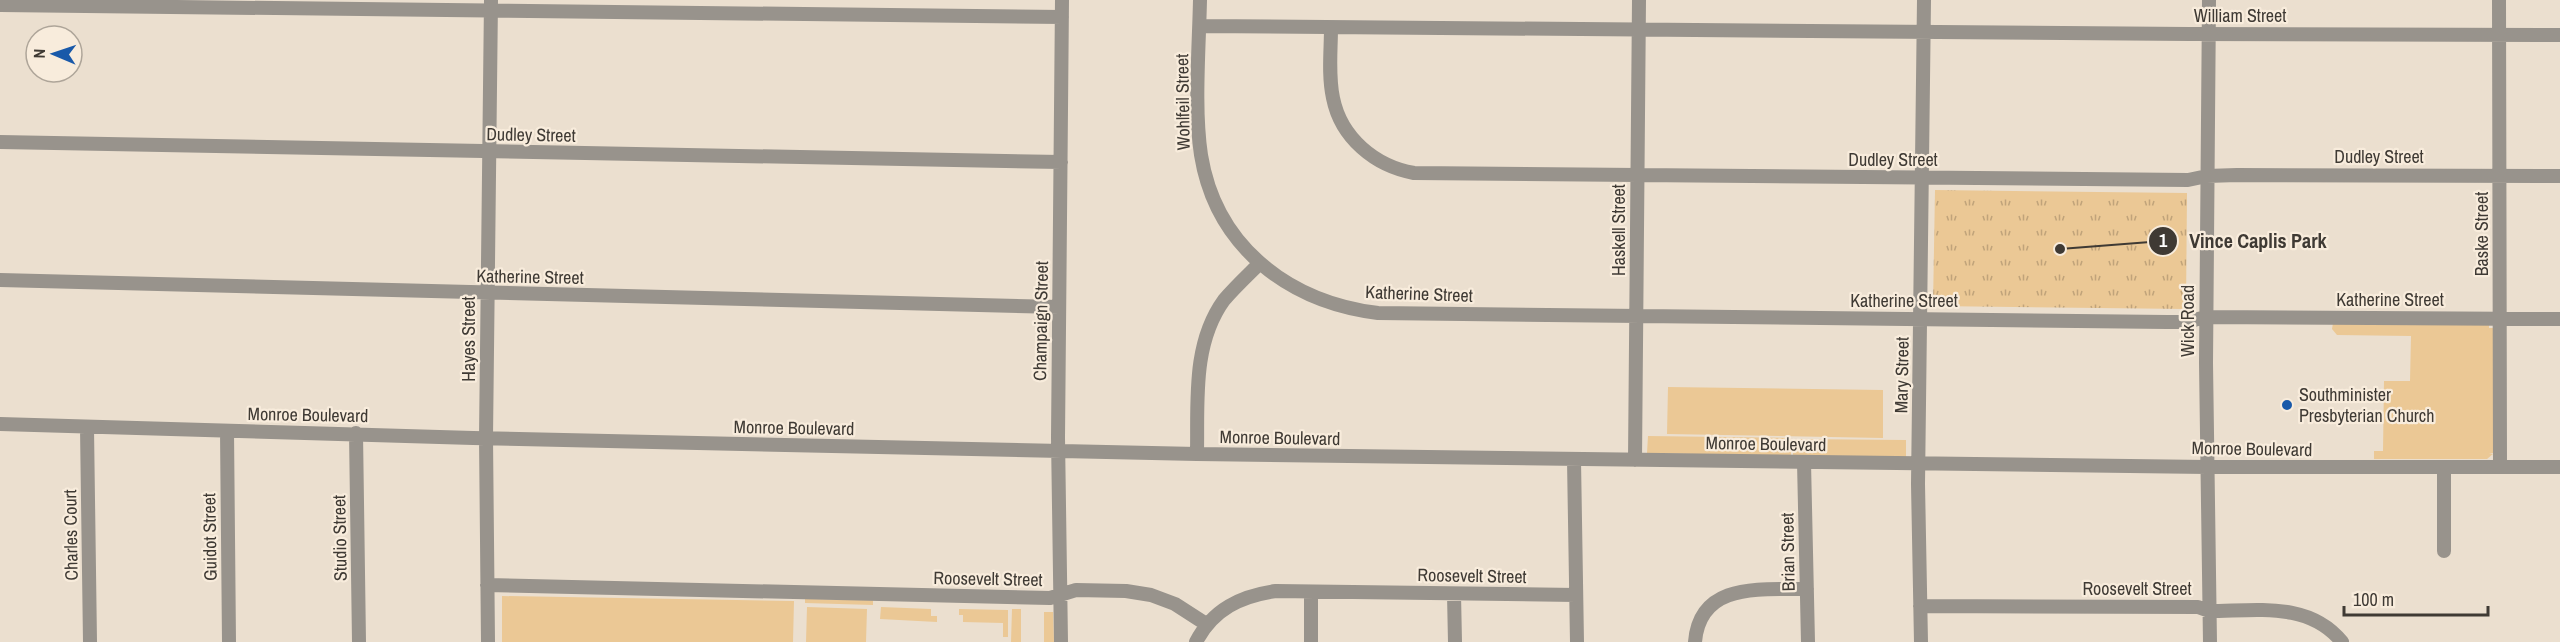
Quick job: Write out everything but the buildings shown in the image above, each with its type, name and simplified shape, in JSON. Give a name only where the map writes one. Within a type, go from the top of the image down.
[{"type":"street","name":"Champaign Street","points":[[1060,642],[1058,452],[1062,0]]},
{"type":"street","name":"Wohlfeil Street","points":[[1200,0],[1199,132],[1205,173],[1214,199],[1226,222],[1240,243],[1260,263]]},
{"type":"street","name":"Haskell Street","points":[[1635,460],[1639,0]]},
{"type":"street","name":"Mary Street","points":[[1921,642],[1918,464],[1924,0]]},
{"type":"street","name":"Wick Road","points":[[2209,0],[2206,467],[2210,642]]},
{"type":"street","name":"Baske Street","points":[[2499,0],[2500,467]]},
{"type":"street","points":[[0,4],[490,6],[1062,17]]},
{"type":"street","name":"Hayes Street","points":[[488,642],[486,438],[490,6]]},
{"type":"street","name":"William Street","points":[[1200,26],[2560,35]]},
{"type":"street","name":"Dudley Street","points":[[1331,27],[1331,86],[1338,114],[1357,144],[1386,165],[1424,174],[2187,180],[2207,176],[2560,176]]},
{"type":"street","name":"Dudley Street","points":[[0,142],[1061,162]]},
{"type":"street","points":[[1197,454],[1201,353],[1210,326],[1224,301],[1260,263]]},
{"type":"street","name":"Katherine Street","points":[[1260,263],[1294,288],[1325,302],[1378,313],[2186,322],[2206,317],[2560,319]]},
{"type":"street","name":"Katherine Street","points":[[0,280],[1059,307]]},
{"type":"street","name":"Monroe Boulevard","points":[[0,424],[1058,452],[2206,467],[2560,467]]},
{"type":"street","name":"Charles Court","points":[[87,428],[90,642]]},
{"type":"street","name":"Guidot Street","points":[[227,431],[229,642]]},
{"type":"street","name":"Studio Street","points":[[356,433],[359,642]]},
{"type":"street","points":[[1574,460],[1577,642]]},
{"type":"street","name":"Brian Street","points":[[1804,462],[1808,642]]},
{"type":"street","points":[[2444,467],[2444,551]]},
{"type":"street","name":"Roosevelt Street","points":[[487,585],[1042,598],[1076,590],[1126,591],[1151,595],[1175,604],[1206,624],[1221,610],[1253,594],[1311,592],[1576,595]]},
{"type":"street","points":[[1695,642],[1703,614],[1720,598],[1738,591],[1807,590]]},
{"type":"street","points":[[1311,592],[1311,642]]},
{"type":"street","points":[[1454,594],[1455,642]]},
{"type":"street","name":"Roosevelt Street","points":[[1920,606],[2198,607],[2209,610],[2292,611],[2319,622],[2342,642]]},
{"type":"street","points":[[1196,642],[1206,624]]},
{"type":"green space","points":[[1935,190],[2187,193],[2186,309],[1933,306]]},
{"type":"green space","points":[[2333,323],[2489,324],[2489,328],[2494,328],[2494,453],[2489,453],[2493,454],[2487,459],[2374,459],[2374,451],[2383,451],[2384,381],[2410,381],[2411,336],[2337,335],[2332,329]]},
{"type":"green space","points":[[1668,387],[1883,390],[1883,438],[1667,434]]},
{"type":"green space","points":[[1648,436],[1791,438],[1791,456],[1647,453]]},
{"type":"green space","points":[[1793,439],[1906,440],[1906,457],[1793,456]]},
{"type":"green space","points":[[502,596],[794,601],[793,642],[502,642]]},
{"type":"green space","points":[[805,599],[873,600],[873,605],[805,603]]},
{"type":"green space","points":[[807,607],[867,609],[866,642],[806,642]]},
{"type":"green space","points":[[881,607],[931,609],[931,616],[937,616],[937,622],[880,619]]},
{"type":"green space","points":[[959,609],[1008,610],[1008,637],[1003,637],[1003,623],[963,622],[963,615],[959,615]]},
{"type":"green space","points":[[1012,609],[1021,609],[1021,642],[1011,642]]},
{"type":"green space","points":[[1044,612],[1053,612],[1054,642],[1044,642]]},
{"type":"place","name":"Vince Caplis Park","points":[[2060,249]]},
{"type":"place","name":"Southminister Presbyterian Church","points":[[2287,405]]}]
